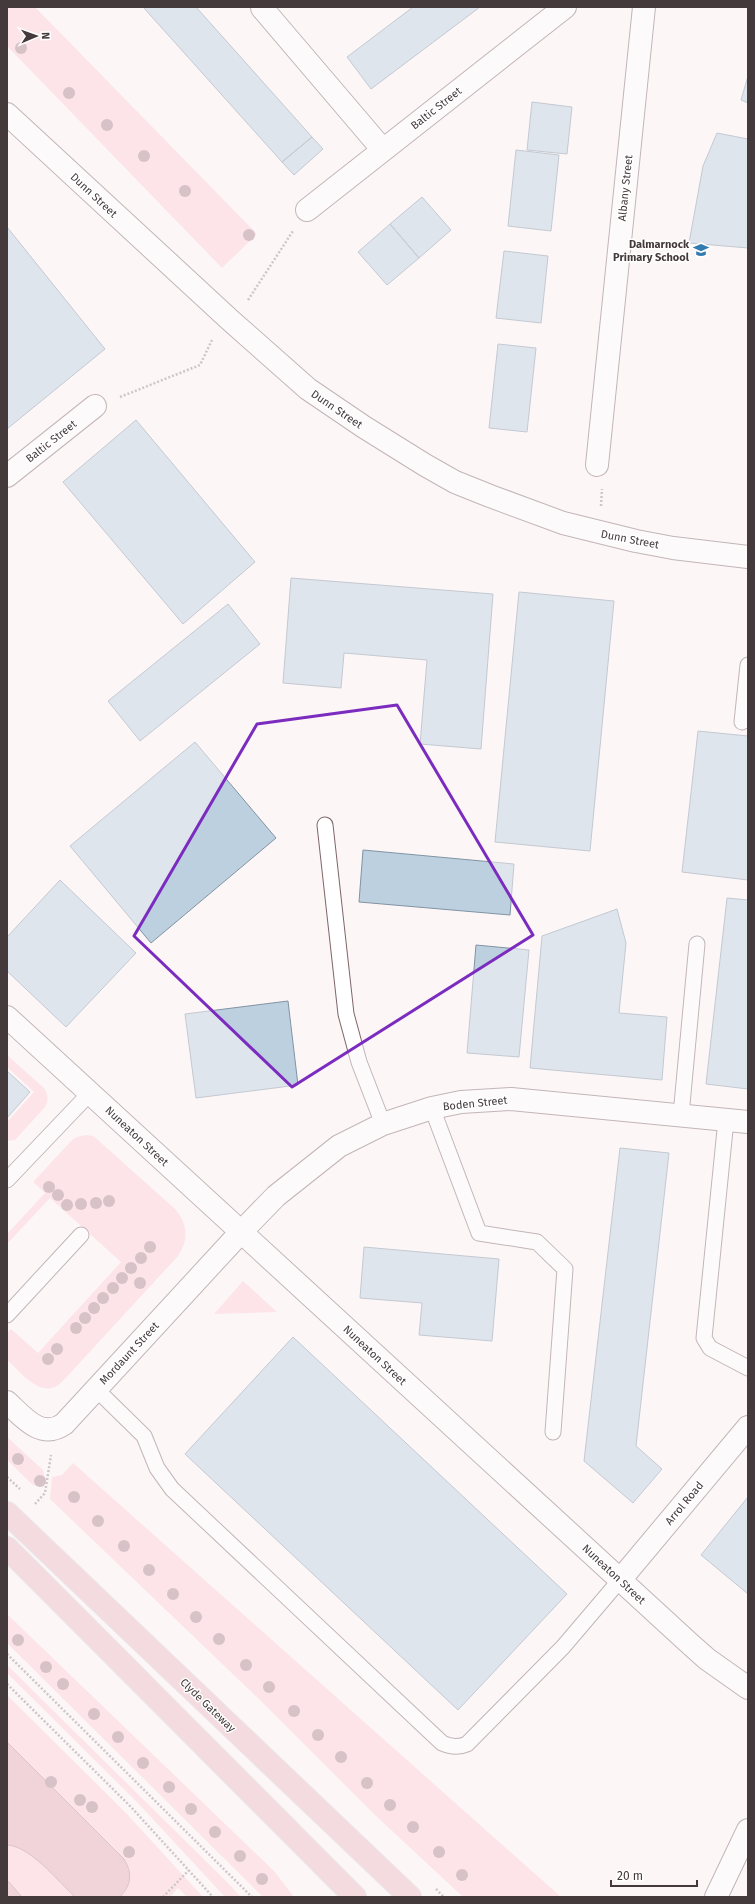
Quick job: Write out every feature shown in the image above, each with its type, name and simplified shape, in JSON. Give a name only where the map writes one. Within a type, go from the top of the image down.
[{"type":"main road","name":"Clyde Gateway","points":[[12,1518],[410,1897]]},
{"type":"main road","points":[[7,1548],[355,1897]]},
{"type":"street","name":"Baltic Street","points":[[307,210],[565,7]]},
{"type":"street","name":"Albany Street","points":[[597,465],[644,7]]},
{"type":"street","points":[[262,8],[383,150]]},
{"type":"street","name":"Dunn Street","points":[[7,114],[230,320],[308,389],[394,446],[455,482],[563,523],[598,533],[673,548],[748,557]]},
{"type":"street","name":"Baltic Street","points":[[7,476],[95,406]]},
{"type":"street","name":"Nuneaton Street","points":[[7,1017],[706,1659],[748,1688]]},
{"type":"street","name":"Boden Street","points":[[241,1232],[276,1196],[316,1162],[339,1146],[384,1124],[432,1108],[461,1102],[511,1098],[748,1122]]},
{"type":"street","name":"Mordaunt Street","points":[[54,1429],[64,1424],[241,1232]]},
{"type":"street","points":[[7,1402],[34,1426],[41,1429],[54,1429]]},
{"type":"street","name":"Arrol Road","points":[[620,1580],[748,1427]]},
{"type":"street","points":[[716,1897],[748,1830]]},
{"type":"lane","points":[[742,722],[748,665]]},
{"type":"lane","points":[[325,825],[346,1014],[359,1062],[384,1124]]},
{"type":"lane","points":[[681,1115],[698,944]]},
{"type":"lane","points":[[7,1180],[90,1093]]},
{"type":"lane","points":[[432,1108],[479,1233],[537,1242],[565,1269],[553,1432]]},
{"type":"lane","points":[[726,1120],[704,1338],[710,1348],[748,1368]]},
{"type":"lane","points":[[7,1315],[81,1235]]},
{"type":"lane","points":[[96,1389],[144,1436],[157,1468],[172,1489],[442,1743],[448,1746],[461,1747],[467,1744],[563,1646],[620,1580]]},
{"type":"path","points":[[597,465],[602,484],[598,533]]},
{"type":"path","points":[[12,1518],[45,1493],[54,1429]]},
{"type":"path","points":[[7,1654],[252,1897]]},
{"type":"path","points":[[7,1684],[131,1807],[213,1897]]},
{"type":"path","points":[[163,1897],[189,1870]]},
{"type":"highlighted area","points":[[397,705],[533,935],[292,1087],[134,936],[257,724]]},
{"type":"shaded area","points":[[7,7],[35,7],[257,234],[222,268],[7,46]]},
{"type":"shaded area","points":[[7,1055],[44,1088],[48,1098],[45,1107],[15,1140],[7,1141],[7,1122],[34,1092],[7,1067]]},
{"type":"shaded area","points":[[86,1135],[93,1136],[98,1140],[175,1209],[185,1226],[186,1232],[184,1244],[178,1256],[62,1382],[55,1387],[40,1387],[26,1378],[7,1360],[7,1333],[11,1329],[38,1353],[121,1262],[50,1198],[7,1244],[7,1234],[45,1193],[34,1183],[34,1181],[72,1140]]},
{"type":"shaded area","points":[[243,1281],[277,1312],[214,1314]]},
{"type":"shaded area","points":[[7,1437],[43,1470],[45,1479],[41,1486],[33,1485],[7,1460]]},
{"type":"shaded area","points":[[73,1463],[561,1897],[463,1897],[375,1815],[260,1700],[50,1499],[52,1477],[62,1475]]},
{"type":"shaded area","points":[[7,1614],[274,1871],[294,1897],[263,1897],[7,1643]]},
{"type":"shaded area","points":[[7,1665],[241,1897],[225,1897],[137,1802],[7,1673]]},
{"type":"shaded area","points":[[7,1695],[125,1812],[203,1897],[187,1897],[178,1888],[170,1897],[120,1897],[125,1892],[119,1853],[7,1742]]},
{"type":"shaded area","points":[[7,1742],[124,1859],[129,1870],[130,1879],[127,1888],[120,1897],[75,1897],[43,1865],[25,1851],[7,1845]]},
{"type":"shaded area","points":[[7,1845],[25,1851],[43,1865],[75,1897],[22,1897],[7,1880]]},
{"type":"shaded area","points":[[7,1880],[22,1897],[7,1897]]},
{"type":"building","points":[[143,7],[196,7],[312,137],[282,162]]},
{"type":"building","points":[[413,7],[480,7],[371,89],[347,57]]},
{"type":"building","points":[[748,76],[748,103],[741,100]]},
{"type":"building","points":[[532,102],[572,107],[567,154],[527,150]]},
{"type":"building","points":[[717,133],[748,139],[748,248],[689,243],[703,166]]},
{"type":"building","points":[[312,137],[323,149],[294,175],[282,162]]},
{"type":"building","points":[[516,150],[559,155],[551,231],[508,226]]},
{"type":"building","points":[[422,197],[451,230],[419,258],[390,224]]},
{"type":"building","points":[[390,224],[419,258],[387,285],[358,252]]},
{"type":"building","points":[[7,227],[105,349],[7,429]]},
{"type":"building","points":[[504,251],[548,256],[541,323],[496,318]]},
{"type":"building","points":[[498,344],[536,348],[527,432],[489,428]]},
{"type":"building","points":[[136,420],[255,562],[183,624],[63,482]]},
{"type":"building","points":[[291,578],[493,594],[481,749],[420,744],[427,660],[344,653],[341,688],[283,683]]},
{"type":"building","points":[[519,592],[614,601],[590,851],[495,842]]},
{"type":"building","points":[[228,604],[260,644],[140,741],[108,701]]},
{"type":"building","points":[[698,731],[748,736],[748,880],[682,872]]},
{"type":"building","points":[[195,742],[276,838],[151,943],[70,846]]},
{"type":"building","points":[[363,850],[514,864],[510,915],[359,902]]},
{"type":"building","points":[[60,880],[136,953],[66,1027],[7,971],[7,937]]},
{"type":"building","points":[[727,898],[748,900],[748,1089],[706,1084]]},
{"type":"building","points":[[617,909],[626,943],[619,1013],[667,1017],[662,1080],[530,1068],[542,936]]},
{"type":"building","points":[[476,945],[529,950],[519,1057],[467,1053]]},
{"type":"building","points":[[288,1001],[298,1085],[196,1098],[185,1014]]},
{"type":"building","points":[[7,1071],[30,1092],[7,1118]]},
{"type":"building","points":[[620,1148],[669,1153],[636,1446],[662,1469],[633,1503],[584,1461]]},
{"type":"building","points":[[364,1247],[499,1259],[492,1341],[419,1335],[422,1303],[360,1298]]},
{"type":"building","points":[[293,1337],[567,1594],[458,1710],[185,1454]]},
{"type":"building","points":[[748,1497],[748,1594],[701,1555]]},
{"type":"place","name":"Dalmarnock Primary School","points":[[701,250]]}]
